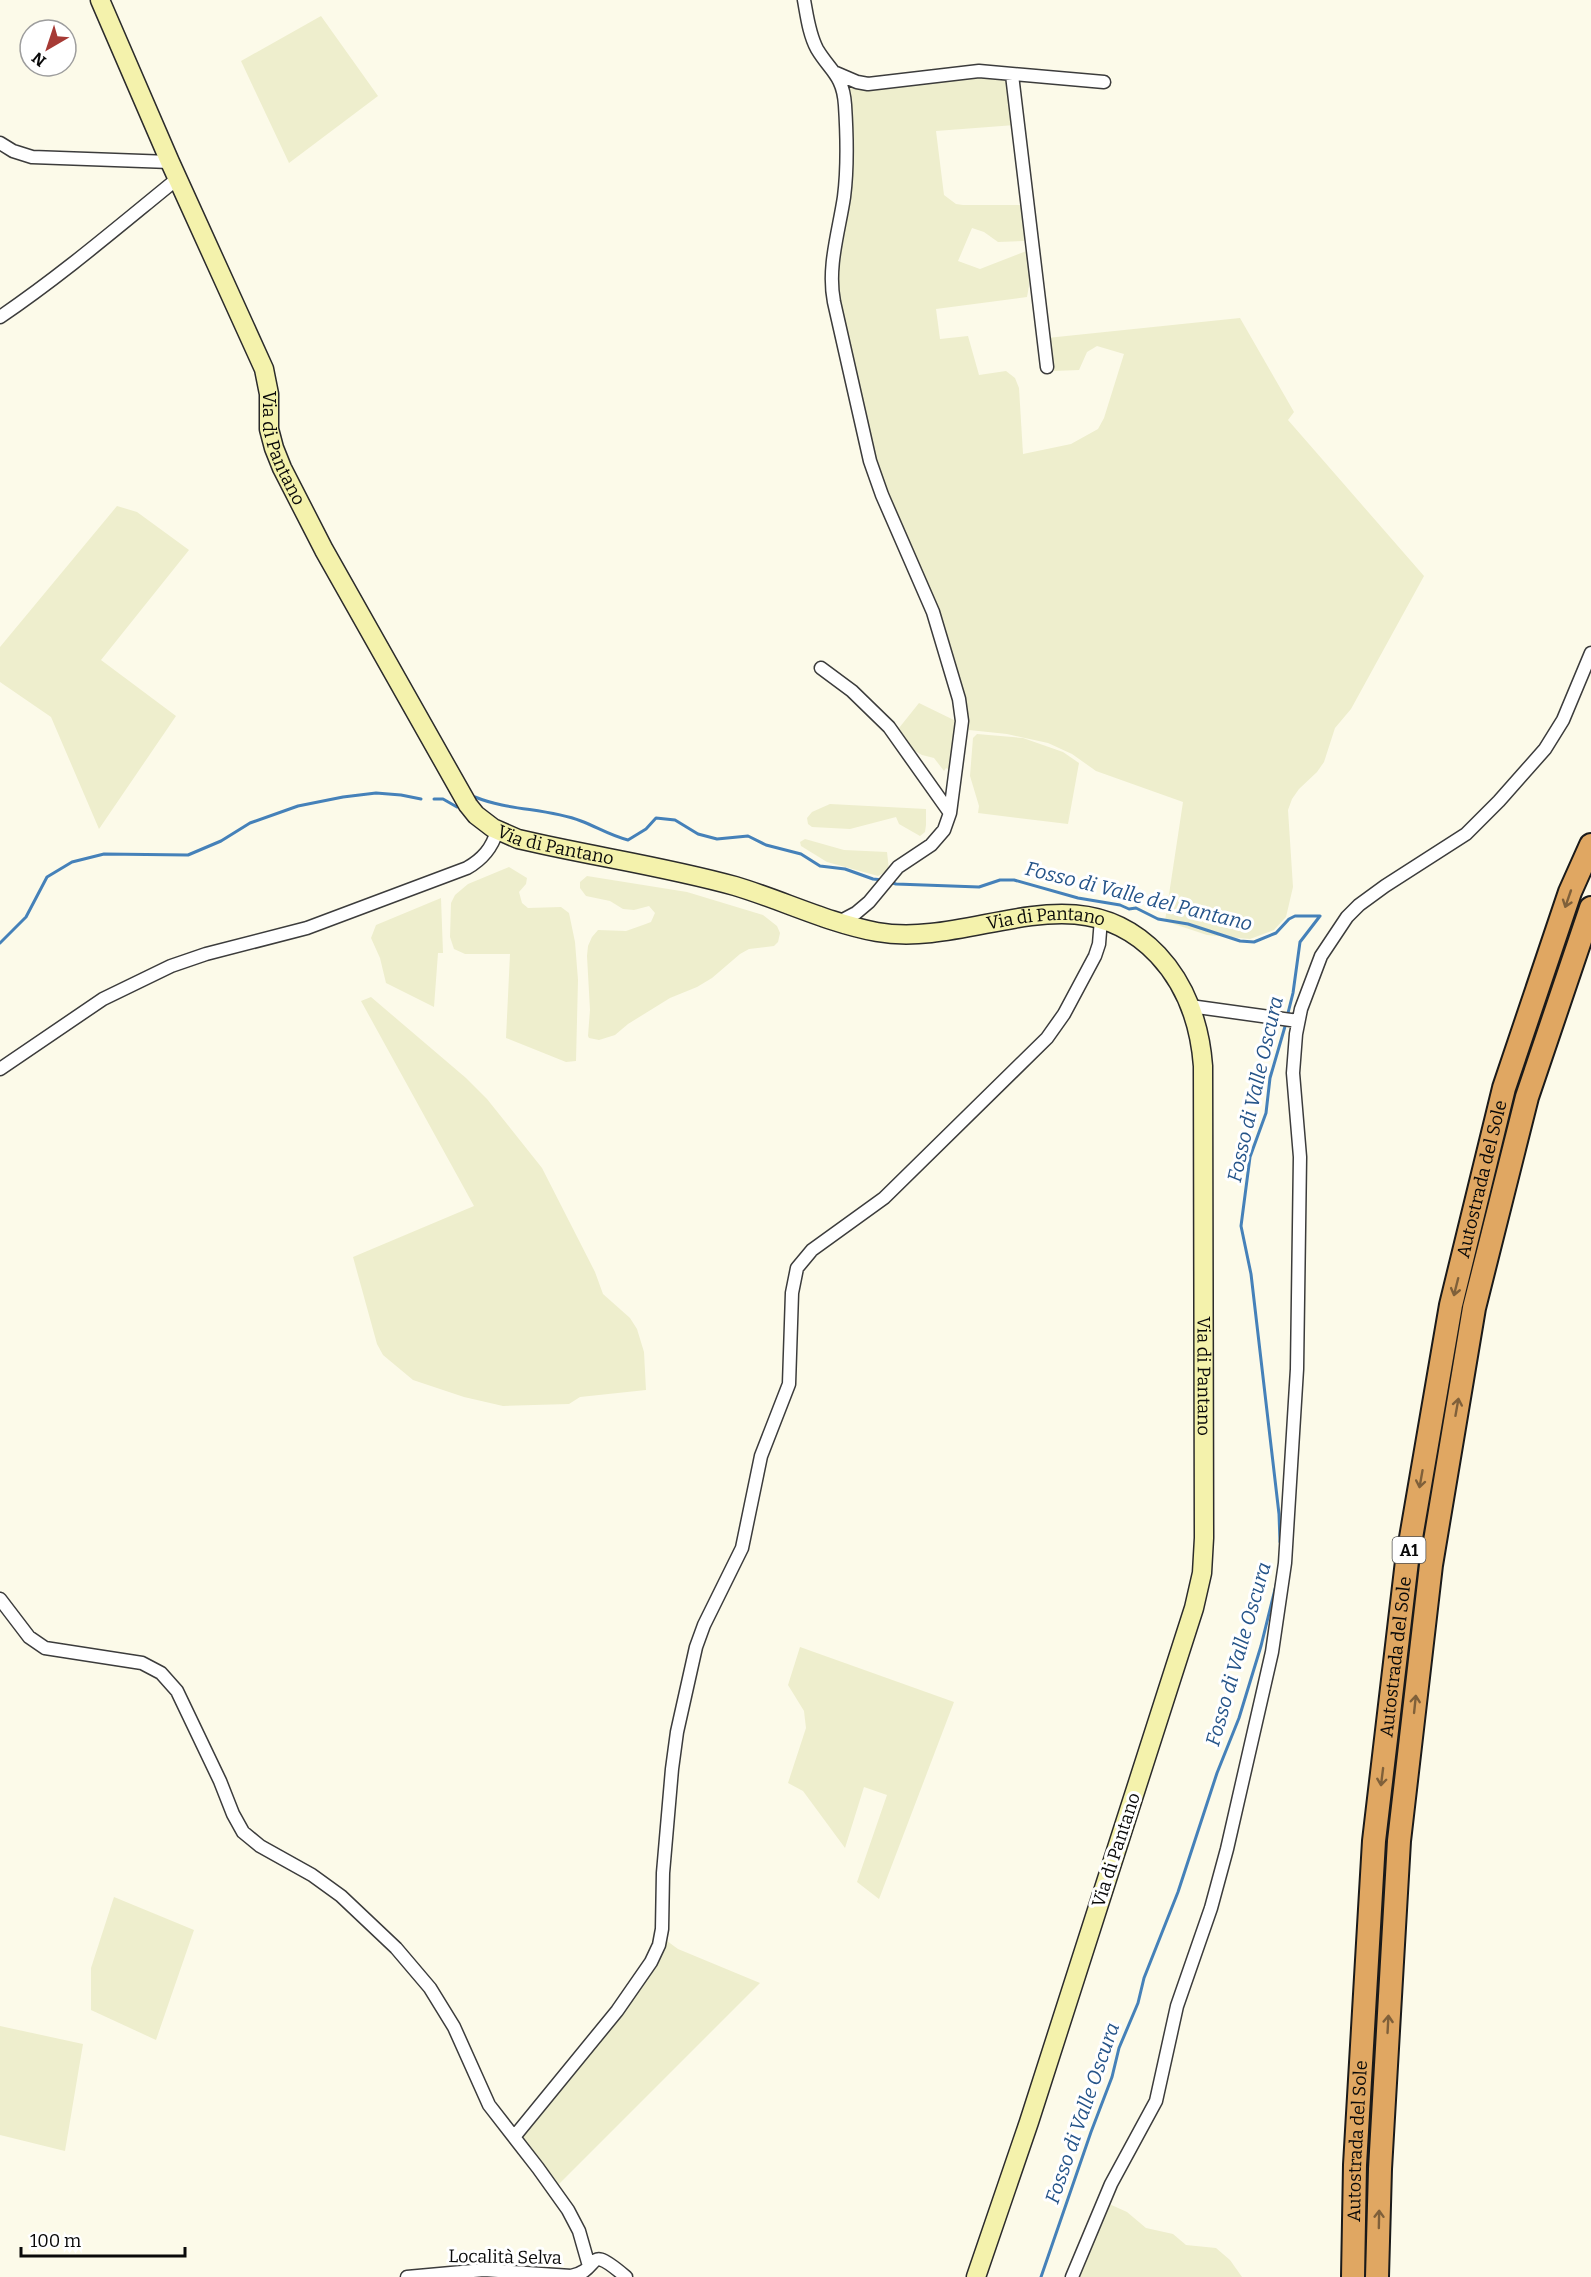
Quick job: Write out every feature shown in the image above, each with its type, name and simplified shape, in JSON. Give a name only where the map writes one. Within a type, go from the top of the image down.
[{"type":"highway","name":"Autostrada del Sole","points":[[1353,2277],[1355,2165],[1374,1841],[1407,1561],[1451,1305],[1504,1088],[1570,892],[1591,845]]},
{"type":"highway","name":"Autostrada del Sole","points":[[1377,2277],[1380,2169],[1399,1841],[1431,1565],[1477,1297],[1527,1097],[1591,908]]},
{"type":"street","name":"Via di Pantano","points":[[100,0],[265,372],[269,394],[269,429],[282,468],[329,558],[476,816],[497,831],[518,839],[611,857],[734,886],[839,922],[878,932],[913,934],[1039,914],[1068,914],[1101,919],[1129,931],[1152,948],[1173,974],[1190,1006],[1198,1031],[1203,1066],[1204,1538],[1202,1573],[1194,1608],[1029,2122],[976,2277]]},
{"type":"street","points":[[804,0],[814,42],[821,55],[836,73],[845,102],[847,168],[833,266],[832,294],[870,461],[882,495],[930,604],[960,707],[961,735],[950,813],[946,826],[938,838],[923,851],[902,863],[877,895],[862,908],[839,922]]},
{"type":"street","points":[[836,73],[868,84],[973,72],[1104,81]]},
{"type":"street","points":[[1012,75],[1047,367]]},
{"type":"street","points":[[0,143],[17,153],[40,158],[174,170]]},
{"type":"street","points":[[0,317],[84,255],[174,170]]},
{"type":"street","points":[[1072,2277],[1115,2175],[1155,2101],[1178,2006],[1227,1849],[1272,1652],[1285,1563],[1298,1346],[1300,1157],[1293,1072],[1298,1021],[1319,962],[1331,939],[1347,917],[1385,886],[1461,837],[1492,810],[1557,733],[1591,653]]},
{"type":"street","points":[[821,668],[852,691],[886,724],[950,813]]},
{"type":"street","points":[[0,1069],[123,988],[193,958],[307,928],[467,868],[486,854],[497,831]]},
{"type":"street","points":[[514,2138],[617,2011],[651,1962],[659,1946],[672,1769],[677,1732],[699,1640],[742,1548],[761,1456],[789,1384],[792,1293],[797,1268],[812,1250],[885,1198],[1047,1038],[1064,1014],[1095,956],[1099,944],[1101,919]]},
{"type":"street","points":[[1190,1006],[1298,1021]]},
{"type":"street","points":[[0,1599],[29,1637],[45,1648],[142,1663],[168,1679],[183,1701],[243,1832],[265,1849],[307,1871],[327,1885],[371,1923],[412,1965],[446,2011],[485,2099],[568,2210],[579,2231],[589,2266]]},
{"type":"street","name":"Località Selva","points":[[407,2277],[484,2271],[571,2276],[579,2274],[595,2260],[601,2259],[626,2277]]},
{"type":"green space","points":[[321,16],[378,96],[289,163],[241,61]]},
{"type":"green space","points":[[995,73],[1008,79],[1015,125],[936,131],[944,195],[956,204],[963,205],[1023,205],[1026,231],[1024,241],[998,242],[984,232],[972,228],[958,261],[980,269],[1029,250],[1027,297],[936,309],[940,339],[968,336],[979,375],[1006,371],[1015,378],[1019,388],[1023,454],[1071,444],[1098,429],[1104,418],[1124,354],[1097,346],[1087,352],[1079,370],[1054,371],[1047,338],[1240,318],[1294,412],[1288,420],[1424,576],[1351,709],[1335,728],[1324,762],[1292,799],[1288,810],[1293,887],[1286,917],[1274,930],[1250,939],[1207,935],[1165,921],[1183,802],[1096,771],[1072,754],[1048,743],[1007,734],[969,730],[962,692],[928,584],[883,479],[873,449],[837,295],[837,275],[853,155],[851,106],[844,82],[864,90]]},
{"type":"green space","points":[[117,506],[137,512],[189,550],[101,660],[176,716],[99,829],[51,717],[0,682],[0,647]]},
{"type":"green space","points":[[919,703],[960,723],[951,771],[946,768],[944,771],[934,758],[913,750],[899,728]]},
{"type":"green space","points":[[977,734],[1023,738],[1063,752],[1079,763],[1068,824],[978,813],[979,806],[970,776],[973,738]]},
{"type":"green space","points":[[830,804],[926,809],[925,832],[920,836],[899,824],[896,817],[850,829],[812,827],[808,824],[807,818],[812,812]]},
{"type":"green space","points":[[805,839],[844,850],[887,852],[889,870],[878,876],[827,862],[801,846],[800,842]]},
{"type":"green space","points":[[509,867],[527,878],[526,884],[519,892],[522,903],[528,908],[561,907],[569,913],[575,942],[578,980],[576,1061],[566,1062],[506,1038],[510,954],[465,954],[454,949],[450,937],[451,903],[455,895],[468,884]]},
{"type":"green space","points":[[587,876],[687,892],[763,915],[777,926],[780,933],[778,942],[774,946],[749,949],[740,954],[712,978],[670,998],[628,1024],[615,1035],[599,1040],[589,1038],[587,956],[592,937],[598,930],[626,931],[651,922],[655,913],[649,906],[634,910],[623,909],[610,901],[586,896],[580,888],[580,882]]},
{"type":"green space","points":[[441,898],[443,953],[438,953],[434,1007],[386,983],[380,958],[371,938],[376,925]]},
{"type":"green space","points":[[371,997],[466,1078],[487,1099],[542,1168],[595,1272],[603,1294],[630,1318],[637,1329],[644,1352],[646,1390],[580,1397],[569,1404],[503,1406],[464,1397],[413,1380],[383,1355],[377,1344],[353,1257],[474,1206],[361,1001]]},
{"type":"green space","points":[[800,1647],[954,1702],[879,1899],[857,1882],[887,1795],[864,1787],[845,1848],[803,1791],[788,1783],[806,1728],[804,1711],[788,1685]]},
{"type":"green space","points":[[114,1897],[194,1930],[156,2040],[91,2010],[91,1968]]},
{"type":"green space","points":[[667,1941],[678,1949],[760,1983],[557,2186],[524,2143],[526,2127]]},
{"type":"green space","points":[[0,2026],[83,2044],[65,2151],[0,2135]]},
{"type":"green space","points":[[1107,2203],[1127,2212],[1146,2228],[1173,2234],[1186,2245],[1216,2248],[1230,2260],[1242,2277],[1077,2277]]},
{"type":"waterway","name":"Fosso di Valle del Pantano","points":[[0,943],[26,917],[47,877],[72,862],[104,854],[188,855],[221,841],[250,823],[298,806],[343,797],[376,793],[421,799]]},
{"type":"waterway","name":"Fosso di Valle del Pantano","points":[[473,799],[475,797],[501,805],[568,817],[628,840],[646,829],[656,818],[675,820],[698,834],[717,839],[748,836],[766,845],[801,854],[820,866],[845,869],[873,879],[883,880]]},
{"type":"waterway","name":"Fosso di Valle del Pantano","points":[[434,799],[443,799],[457,807],[460,805]]},
{"type":"waterway","name":"Fosso di Valle del Pantano","points":[[889,882],[979,887],[1000,880],[1014,880],[1078,898],[1120,905],[1129,909],[1136,908],[1158,919],[1188,924],[1240,941],[1254,942],[1276,933],[1295,916],[1320,916]]},
{"type":"waterway","name":"Fosso di Valle Oscura","points":[[1287,1017],[1293,993],[1300,942],[1320,916]]},
{"type":"waterway","name":"Fosso di Valle Oscura","points":[[1280,1542],[1279,1514],[1251,1274],[1241,1226],[1250,1157],[1266,1113],[1270,1078],[1286,1023]]},
{"type":"waterway","name":"Fosso di Valle Oscura","points":[[1041,2277],[1112,2077],[1119,2048],[1138,2003],[1144,1978],[1178,1892],[1217,1773],[1239,1718],[1261,1646],[1277,1581]]}]
